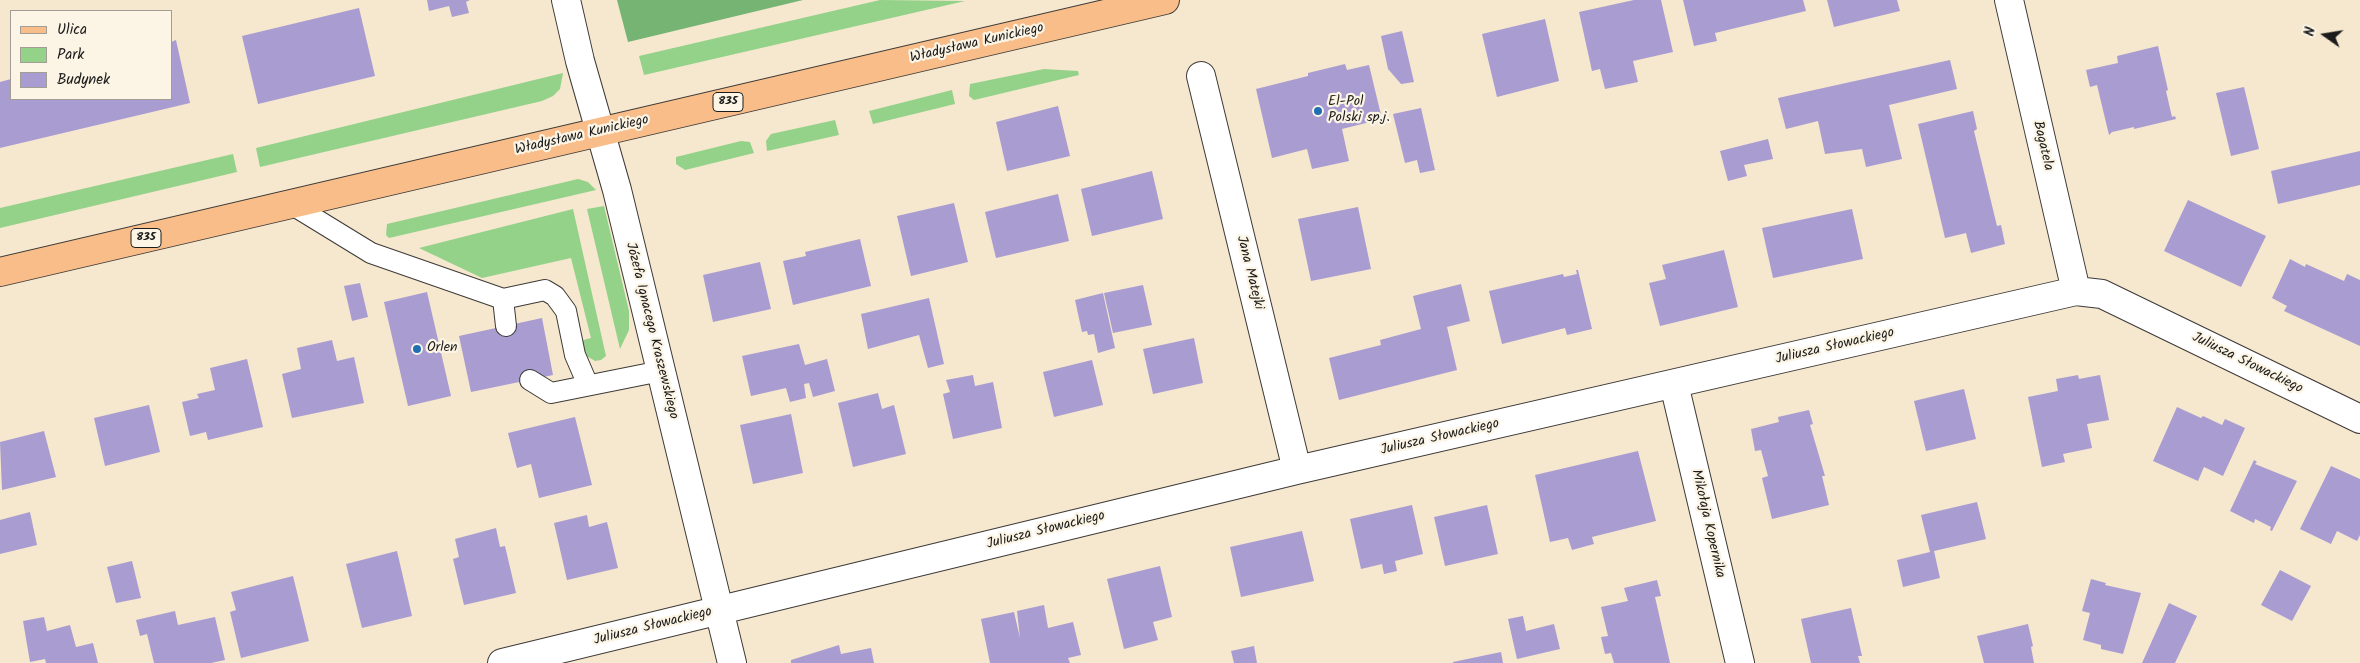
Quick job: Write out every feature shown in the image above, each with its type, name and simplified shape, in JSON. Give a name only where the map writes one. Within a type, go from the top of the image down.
[{"type":"main road","name":"Władysława Kunickiego","points":[[0,272],[1165,0]]},
{"type":"street","name":"Józefa Ignacego Kraszewskiego","points":[[566,0],[617,190],[732,663]]},
{"type":"street","name":"Bagatela","points":[[2009,0],[2076,291]]},
{"type":"street","name":"Jana Matejki","points":[[1201,76],[1297,470]]},
{"type":"street","name":"Juliusza Słowackiego","points":[[502,663],[1297,470],[2076,291],[2102,294],[2360,419]]},
{"type":"street","name":"Mikołaja Kopernika","points":[[1674,384],[1740,663]]},
{"type":"lane","points":[[291,204],[371,253],[502,299],[545,290],[555,296],[566,311],[575,355],[588,385]]},
{"type":"lane","points":[[502,299],[506,326]]},
{"type":"lane","points":[[530,380],[551,393],[661,371]]},
{"type":"green space","points":[[617,0],[803,0],[628,42]]},
{"type":"green space","points":[[880,0],[965,1],[644,75],[639,56]]},
{"type":"green space","points":[[1044,69],[1078,71],[1079,75],[974,100],[969,96],[970,84]]},
{"type":"green space","points":[[563,73],[560,89],[553,96],[542,101],[260,167],[256,148]]},
{"type":"green space","points":[[952,90],[955,104],[873,124],[869,111]]},
{"type":"green space","points":[[835,120],[839,135],[767,151],[766,141],[771,134]]},
{"type":"green space","points":[[741,141],[750,142],[754,153],[685,170],[676,164],[676,157]]},
{"type":"green space","points":[[233,154],[237,172],[0,228],[0,208]]},
{"type":"green space","points":[[578,179],[588,182],[596,190],[389,238],[386,235],[387,224]]},
{"type":"green space","points":[[604,206],[629,311],[629,330],[620,349],[587,209]]},
{"type":"green space","points":[[573,209],[606,356],[601,360],[595,361],[585,355],[580,341],[591,338],[571,258],[482,278],[419,248]]},
{"type":"building","points":[[427,0],[470,0],[466,2],[469,13],[452,17],[449,6],[429,11]]},
{"type":"building","points":[[1634,0],[1661,0],[1673,52],[1633,61],[1638,82],[1605,89],[1600,69],[1592,71],[1579,12]]},
{"type":"building","points":[[1683,0],[1803,0],[1806,11],[1715,33],[1717,41],[1694,46]]},
{"type":"building","points":[[1827,0],[1897,0],[1900,11],[1834,27]]},
{"type":"building","points":[[359,8],[375,76],[258,104],[242,36]]},
{"type":"building","points":[[1545,19],[1559,81],[1497,97],[1482,34]]},
{"type":"building","points":[[1402,31],[1414,82],[1401,84],[1388,69],[1381,36]]},
{"type":"building","points":[[176,40],[190,103],[0,148],[0,82],[10,79],[10,100],[172,100],[172,42]]},
{"type":"building","points":[[2158,46],[2172,117],[2175,116],[2176,119],[2112,132],[2109,135],[2097,85],[2090,87],[2086,70],[2118,63],[2117,56]]},
{"type":"building","points":[[1950,60],[1957,89],[1889,105],[1902,159],[1866,167],[1862,149],[1825,154],[1818,121],[1786,129],[1778,98]]},
{"type":"building","points":[[1345,64],[1347,70],[1369,65],[1382,119],[1342,129],[1349,161],[1312,169],[1307,149],[1272,158],[1256,89],[1308,76],[1308,73]]},
{"type":"building","points":[[2244,87],[2259,149],[2231,156],[2216,93]]},
{"type":"building","points":[[1058,106],[1070,156],[1007,171],[996,122]]},
{"type":"building","points":[[1421,108],[1435,170],[1420,173],[1417,160],[1405,163],[1393,114]]},
{"type":"building","points":[[1973,111],[1977,129],[1974,131],[1997,226],[2001,225],[2005,244],[1971,253],[1966,233],[1945,238],[1918,124]]},
{"type":"building","points":[[1768,139],[1773,159],[1744,165],[1747,176],[1728,181],[1720,151]]},
{"type":"building","points":[[2360,151],[2360,185],[2278,204],[2271,171]]},
{"type":"building","points":[[1152,171],[1163,219],[1092,236],[1081,189]]},
{"type":"building","points":[[1058,194],[1069,241],[996,258],[985,212]]},
{"type":"building","points":[[2188,200],[2266,236],[2241,287],[2164,251]]},
{"type":"building","points":[[954,203],[968,262],[911,276],[897,216]]},
{"type":"building","points":[[1358,207],[1371,269],[1311,281],[1298,219]]},
{"type":"building","points":[[1852,209],[1863,259],[1773,278],[1762,228]]},
{"type":"building","points":[[860,239],[871,286],[793,305],[783,261],[806,256],[805,252]]},
{"type":"building","points":[[1724,250],[1738,307],[1660,326],[1649,283],[1666,279],[1662,265]]},
{"type":"building","points":[[2290,259],[2305,267],[2306,264],[2344,281],[2347,274],[2360,280],[2360,346],[2284,311],[2287,306],[2272,298]]},
{"type":"building","points":[[760,262],[771,309],[713,322],[703,275]]},
{"type":"building","points":[[1576,270],[1578,270],[1592,329],[1567,335],[1565,328],[1502,344],[1489,291],[1563,274],[1564,277],[1577,274]]},
{"type":"building","points":[[360,283],[368,317],[352,321],[344,286]]},
{"type":"building","points":[[1461,284],[1470,321],[1447,327],[1457,370],[1339,400],[1329,358],[1381,345],[1380,340],[1421,329],[1413,296]]},
{"type":"building","points":[[1143,285],[1152,325],[1113,333],[1104,293]]},
{"type":"building","name":"Orlen","points":[[427,292],[451,396],[408,406],[384,302]]},
{"type":"building","points":[[1103,293],[1115,348],[1098,353],[1094,334],[1088,335],[1087,331],[1082,332],[1075,300]]},
{"type":"building","points":[[929,298],[944,364],[928,368],[919,335],[868,349],[861,314]]},
{"type":"building","name":"Orlen","points":[[542,318],[553,375],[471,392],[459,336]]},
{"type":"building","points":[[1194,338],[1203,383],[1153,394],[1143,349]]},
{"type":"building","points":[[332,340],[337,361],[354,357],[364,403],[292,418],[282,374],[301,369],[297,348]]},
{"type":"building","points":[[799,344],[805,365],[827,359],[835,391],[813,397],[809,383],[804,384],[806,398],[790,402],[786,388],[751,396],[742,356]]},
{"type":"building","points":[[247,359],[263,427],[208,440],[206,432],[190,436],[182,402],[199,398],[197,394],[215,390],[210,368]]},
{"type":"building","points":[[1092,360],[1103,405],[1054,417],[1043,372]]},
{"type":"building","points":[[973,375],[975,386],[993,382],[1002,428],[953,439],[943,394],[950,392],[946,380]]},
{"type":"building","points":[[2078,375],[2079,379],[2100,375],[2109,420],[2087,424],[2092,448],[2063,454],[2065,462],[2042,467],[2028,397],[2058,391],[2056,379]]},
{"type":"building","points":[[1964,389],[1976,439],[1926,451],[1914,401]]},
{"type":"building","points":[[878,393],[882,409],[894,405],[906,454],[853,467],[838,403]]},
{"type":"building","points":[[149,405],[160,452],[105,466],[94,418]]},
{"type":"building","points":[[2177,407],[2222,425],[2225,419],[2245,428],[2223,476],[2204,467],[2198,481],[2153,461]]},
{"type":"building","points":[[1809,410],[1813,424],[1810,425],[1825,476],[1822,476],[1829,505],[1772,519],[1762,478],[1768,476],[1761,450],[1755,451],[1751,429],[1779,422],[1778,417]]},
{"type":"building","points":[[791,414],[803,473],[753,484],[740,425]]},
{"type":"building","points":[[575,417],[592,485],[539,498],[531,464],[517,468],[508,433]]},
{"type":"building","points":[[44,431],[56,477],[2,490],[0,442]]},
{"type":"building","points":[[1638,451],[1656,521],[1592,537],[1594,544],[1572,550],[1568,538],[1550,542],[1535,475]]},
{"type":"building","points":[[2254,460],[2257,462],[2255,464],[2297,481],[2272,531],[2270,530],[2271,527],[2255,519],[2254,523],[2230,511]]},
{"type":"building","points":[[2331,466],[2360,479],[2360,535],[2357,541],[2337,531],[2331,544],[2300,529]]},
{"type":"building","points":[[1977,502],[1986,539],[1934,551],[1940,578],[1903,587],[1897,560],[1930,552],[1921,515]]},
{"type":"building","points":[[1412,505],[1423,554],[1395,561],[1397,571],[1384,574],[1382,564],[1361,569],[1350,519]]},
{"type":"building","points":[[1487,505],[1498,554],[1445,566],[1434,517]]},
{"type":"building","points":[[30,512],[37,545],[0,554],[0,520]]},
{"type":"building","points":[[587,515],[589,527],[607,522],[618,568],[567,580],[554,523]]},
{"type":"building","points":[[496,528],[500,547],[505,546],[516,593],[464,605],[453,559],[459,557],[455,539]]},
{"type":"building","points":[[1302,531],[1314,581],[1241,597],[1230,547]]},
{"type":"building","points":[[397,551],[412,616],[362,628],[346,564]]},
{"type":"building","points":[[132,561],[141,598],[116,603],[107,567]]},
{"type":"building","points":[[1160,566],[1172,617],[1153,622],[1158,640],[1124,649],[1107,579]]},
{"type":"building","points":[[2280,570],[2311,586],[2292,621],[2261,605]]},
{"type":"building","points":[[293,576],[309,641],[241,658],[230,612],[236,610],[231,592]]},
{"type":"building","points":[[2091,579],[2106,583],[2105,585],[2141,593],[2123,654],[2101,649],[2101,645],[2083,640],[2090,613],[2082,611]]},
{"type":"building","points":[[1657,580],[1661,596],[1655,597],[1670,663],[1614,663],[1611,653],[1605,654],[1601,637],[1608,636],[1601,607],[1628,601],[1624,588]]},
{"type":"building","points":[[2169,603],[2197,616],[2175,663],[2142,663]]},
{"type":"building","points":[[1044,605],[1048,628],[1073,622],[1081,655],[1068,658],[1070,663],[990,663],[981,619],[1014,612],[1020,638],[1017,611]]},
{"type":"building","points":[[1851,608],[1862,656],[1858,656],[1860,663],[1811,663],[1801,619]]},
{"type":"building","points":[[175,611],[178,625],[215,617],[225,660],[211,663],[154,663],[147,634],[140,636],[136,620]]},
{"type":"building","points":[[1523,616],[1526,631],[1554,624],[1560,649],[1517,659],[1508,619]]},
{"type":"building","points":[[44,617],[47,631],[70,625],[76,647],[93,643],[98,663],[46,663],[45,659],[30,662],[23,621]]},
{"type":"building","points":[[2028,624],[2033,646],[2031,647],[2034,663],[1984,663],[1977,636]]},
{"type":"building","points":[[839,645],[841,654],[871,648],[874,663],[791,663],[791,660]]},
{"type":"building","points":[[1254,646],[1257,663],[1234,663],[1231,651]]},
{"type":"building","points":[[1501,652],[1503,663],[1453,663],[1453,662]]},
{"type":"place","name":"El-Pol Polski sp.j.","points":[[1318,111]]},
{"type":"place","name":"Orlen","points":[[417,349]]}]
